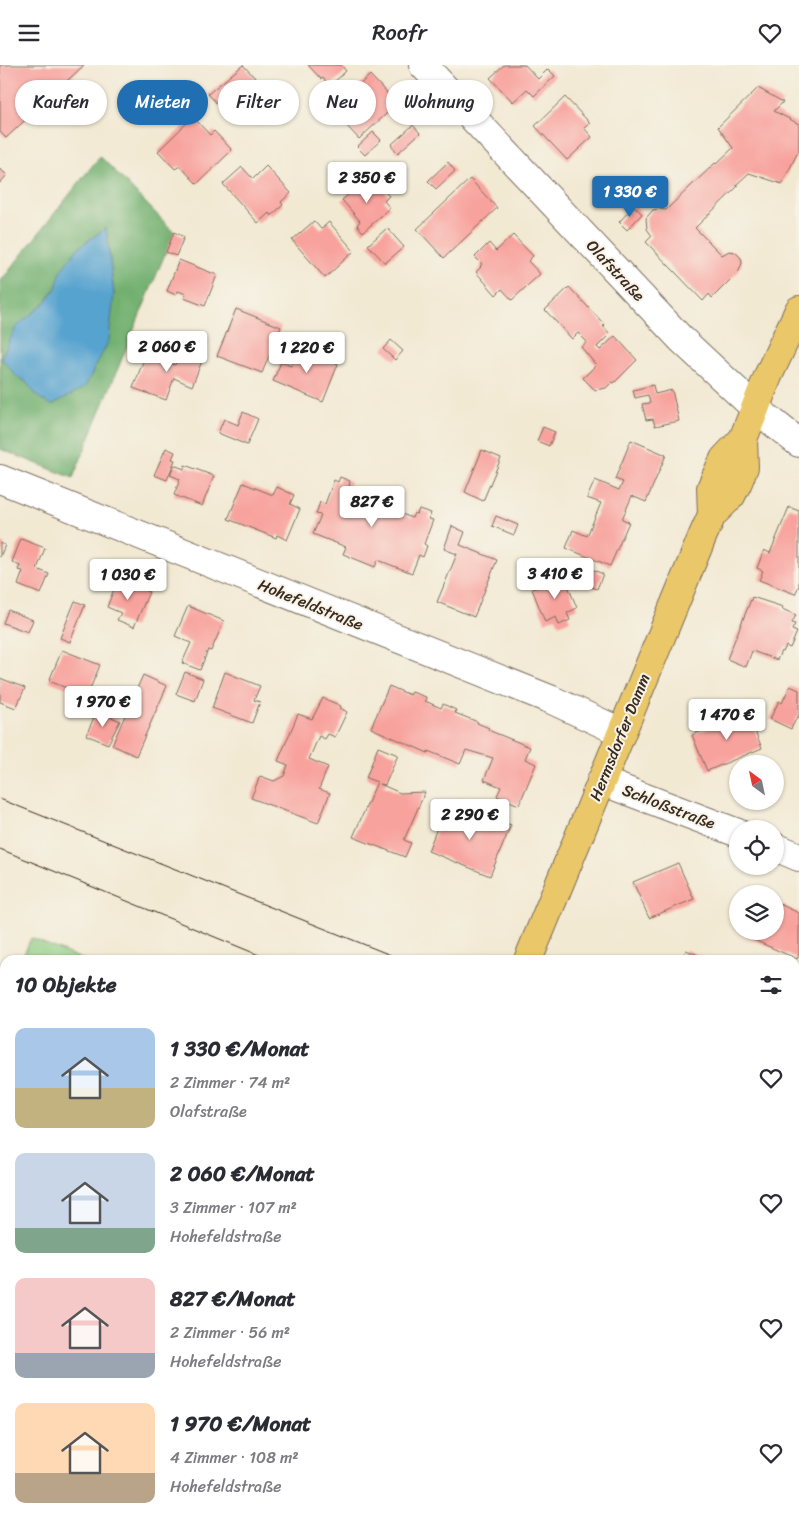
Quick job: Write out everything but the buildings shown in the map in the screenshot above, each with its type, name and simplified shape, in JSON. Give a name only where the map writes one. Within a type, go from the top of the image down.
[{"type":"main road","name":"Hermsdorfer Damm","points":[[530,955],[712,515],[731,496],[744,467],[743,439],[799,310]]},
{"type":"street","name":"Olafstraße","points":[[422,65],[681,339],[756,408],[799,443]]},
{"type":"street","name":"Hohefeldstraße","points":[[0,479],[552,701],[621,732]]},
{"type":"street","name":"Schloßstraße","points":[[601,781],[729,830]]},
{"type":"street","points":[[784,851],[799,857]]},
{"type":"green space","points":[[100,156],[174,232],[73,478],[0,449],[0,282]],"holes":[[[106,228],[114,294],[39,398],[25,381],[17,377],[16,327],[45,303],[56,288],[62,270],[79,247]]]},
{"type":"green space","points":[[31,938],[72,955],[23,955]]},
{"type":"water","points":[[106,228],[114,294],[109,340],[85,387],[52,405],[39,398],[25,381],[17,377],[1,358],[16,327],[45,303],[56,288],[61,270],[79,247]]},
{"type":"tram line","points":[[0,799],[390,955]]},
{"type":"tram line","points":[[0,849],[259,955]]}]
